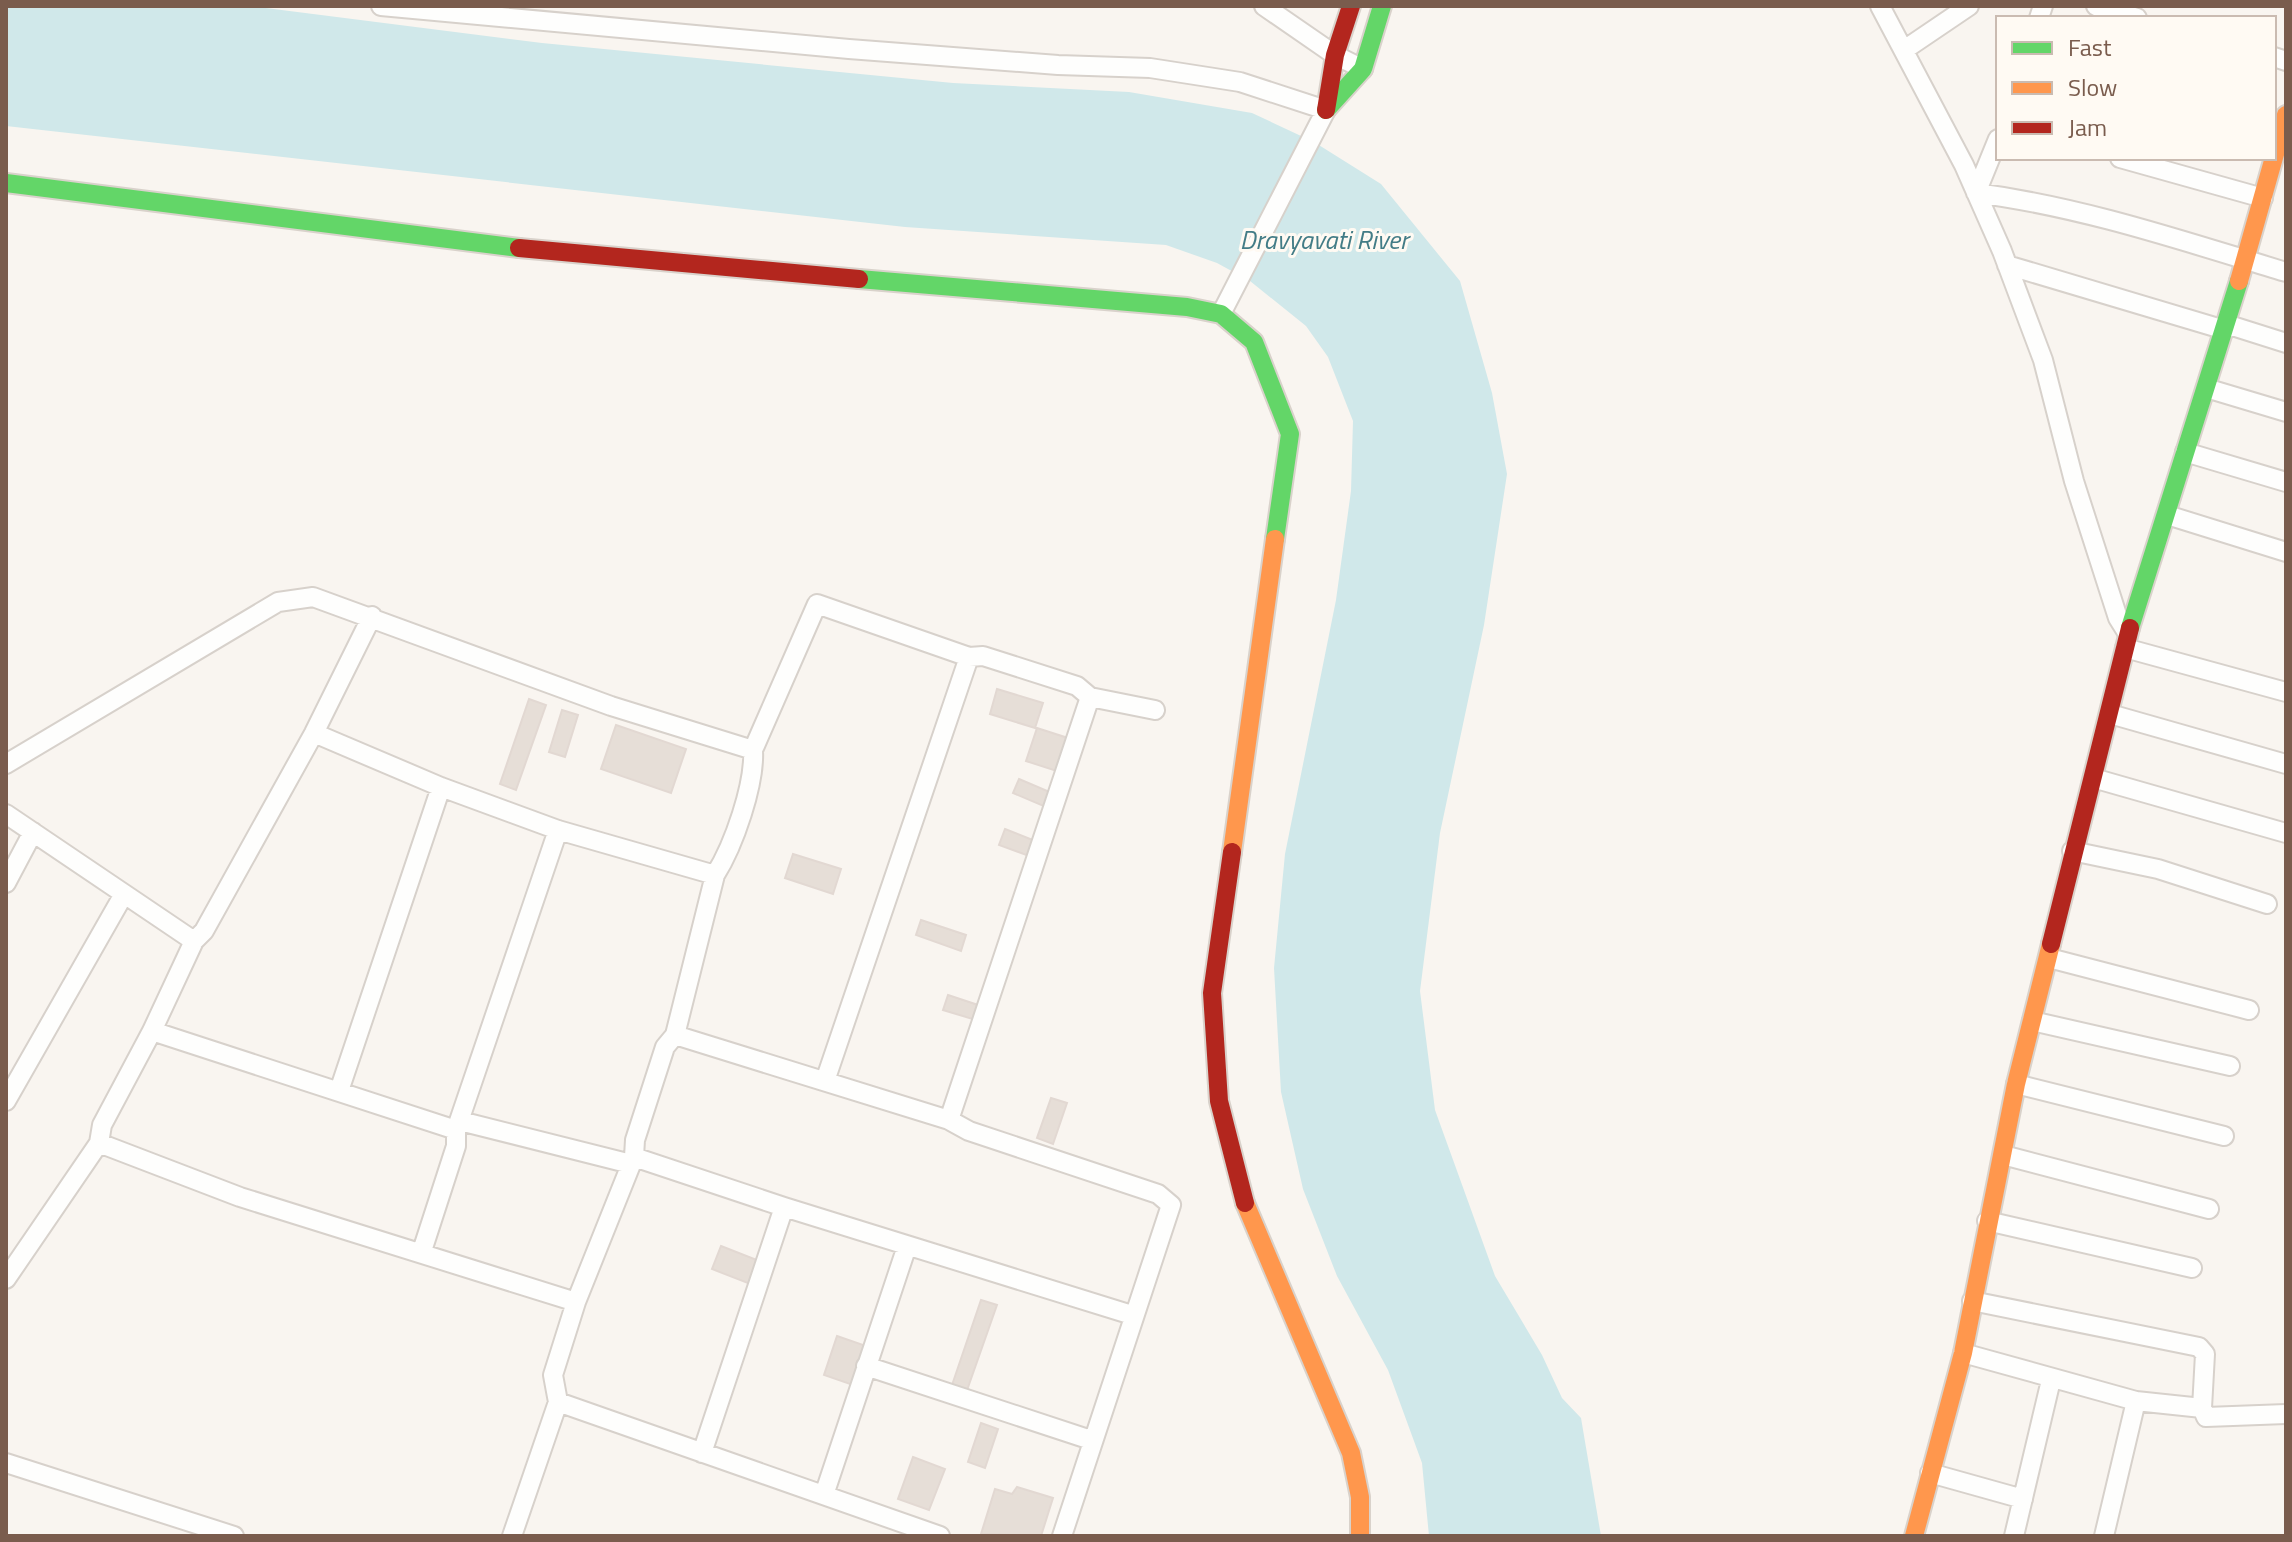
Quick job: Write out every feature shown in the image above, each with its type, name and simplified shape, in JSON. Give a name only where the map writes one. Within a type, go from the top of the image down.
[{"type":"street","points":[[381,6],[849,49],[1058,65],[1150,68],[1240,82],[1326,110]]},
{"type":"street","points":[[1264,6],[1335,55],[1363,69]]},
{"type":"street","points":[[1326,110],[1335,55],[1351,6]]},
{"type":"street","points":[[1221,314],[1326,110],[1363,69],[1382,6]]},
{"type":"street","points":[[1880,6],[1976,193],[2007,265],[2043,360],[2074,481],[2126,641]]},
{"type":"street","points":[[1904,50],[1969,6]]},
{"type":"street","points":[[2096,6],[2130,16]]},
{"type":"street","points":[[2280,133],[2286,115]]},
{"type":"street","points":[[1976,193],[1996,144]]},
{"type":"street","points":[[2127,160],[2263,198]]},
{"type":"street","points":[[1914,1536],[1963,1353],[2016,1084],[2126,641],[2226,327],[2273,160]]},
{"type":"street","points":[[6,183],[570,255],[1187,307],[1221,314],[1254,342],[1290,434],[1212,993],[1219,1101],[1242,1197],[1351,1453],[1360,1497],[1360,1536]]},
{"type":"street","points":[[1976,193],[2056,205],[2192,241],[2286,272]]},
{"type":"street","points":[[2007,265],[2286,343]]},
{"type":"street","points":[[2206,388],[2286,412]]},
{"type":"street","points":[[2185,452],[2286,482]]},
{"type":"street","points":[[2167,515],[2286,552]]},
{"type":"street","points":[[6,764],[278,602],[313,597],[372,616],[611,706],[753,750]]},
{"type":"street","points":[[512,1536],[558,1402],[553,1375],[576,1302],[632,1160],[635,1140],[665,1047],[675,1035],[715,875],[724,861],[754,770],[753,750],[817,604],[969,657],[983,656],[1077,686],[1090,697],[1155,710]]},
{"type":"street","points":[[6,1279],[99,1143],[102,1125],[152,1031],[194,941],[204,931],[314,733],[372,616]]},
{"type":"street","points":[[2126,641],[2286,692]]},
{"type":"street","points":[[825,1081],[969,657]]},
{"type":"street","points":[[949,1120],[1090,697]]},
{"type":"street","points":[[2110,714],[2163,727],[2209,745],[2286,764]]},
{"type":"street","points":[[314,733],[441,787],[558,830],[715,875]]},
{"type":"street","points":[[2093,778],[2286,833]]},
{"type":"street","points":[[339,1091],[441,787]]},
{"type":"street","points":[[6,814],[194,941]]},
{"type":"street","points":[[422,1251],[456,1146],[458,1126],[558,830]]},
{"type":"street","points":[[6,883],[33,832]]},
{"type":"street","points":[[2072,851],[2158,869],[2267,904]]},
{"type":"street","points":[[6,1101],[124,894]]},
{"type":"street","points":[[2049,958],[2249,1010]]},
{"type":"street","points":[[2032,1021],[2230,1066]]},
{"type":"street","points":[[152,1031],[458,1126],[632,1160],[1132,1315]]},
{"type":"street","points":[[675,1035],[949,1120],[969,1131],[1158,1194],[1171,1205],[1132,1315],[1062,1536]]},
{"type":"street","points":[[2016,1084],[2224,1136]]},
{"type":"street","points":[[99,1143],[240,1197],[422,1251],[576,1302]]},
{"type":"street","points":[[2003,1155],[2209,1209]]},
{"type":"street","points":[[702,1453],[784,1207]]},
{"type":"street","points":[[1987,1221],[2192,1268]]},
{"type":"street","points":[[824,1495],[907,1246]]},
{"type":"street","points":[[1972,1301],[2199,1347],[2205,1354],[2202,1408],[2206,1417],[2286,1414]]},
{"type":"street","points":[[1963,1353],[2051,1380],[2136,1401],[2202,1408]]},
{"type":"street","points":[[866,1366],[1091,1440]]},
{"type":"street","points":[[2014,1536],[2051,1380]]},
{"type":"street","points":[[2104,1536],[2136,1401]]},
{"type":"street","points":[[558,1402],[940,1536]]},
{"type":"street","points":[[6,1463],[234,1536]]},
{"type":"street","points":[[1930,1473],[2023,1499]]},
{"type":"water","name":"Dravyavati River","points":[[6,6],[250,6],[542,43],[953,83],[1129,92],[1252,113],[1314,142],[1381,184],[1460,281],[1492,393],[1507,474],[1484,625],[1440,833],[1420,991],[1435,1110],[1495,1276],[1542,1355],[1562,1398],[1581,1418],[1601,1536],[1429,1536],[1422,1463],[1388,1370],[1337,1276],[1303,1189],[1281,1092],[1274,968],[1285,854],[1336,600],[1351,491],[1353,421],[1328,357],[1306,326],[1250,281],[1217,263],[1166,245],[905,227],[6,126]]},
{"type":"building","points":[[997,689],[1043,703],[1035,728],[990,714]]},
{"type":"building","points":[[529,699],[546,705],[516,790],[500,784]]},
{"type":"building","points":[[562,710],[578,715],[565,757],[549,752]]},
{"type":"building","points":[[616,725],[686,749],[671,793],[601,769]]},
{"type":"building","points":[[1037,728],[1071,739],[1060,772],[1026,761]]},
{"type":"building","points":[[1019,779],[1052,793],[1046,807],[1013,793]]},
{"type":"building","points":[[1005,829],[1038,842],[1032,857],[999,845]]},
{"type":"building","points":[[793,854],[841,869],[833,894],[785,878]]},
{"type":"building","points":[[921,920],[966,935],[961,951],[916,935]]},
{"type":"building","points":[[948,995],[981,1006],[976,1020],[943,1010]]},
{"type":"building","points":[[1051,1098],[1067,1103],[1053,1144],[1037,1138]]},
{"type":"building","points":[[721,1246],[762,1262],[753,1285],[712,1269]]},
{"type":"building","points":[[981,1300],[997,1305],[966,1393],[951,1388]]},
{"type":"building","points":[[837,1336],[869,1347],[856,1386],[824,1375]]},
{"type":"building","points":[[981,1423],[998,1429],[985,1468],[968,1462]]},
{"type":"building","points":[[913,1457],[945,1469],[929,1510],[898,1499]]},
{"type":"building","points":[[1017,1487],[1053,1498],[1041,1536],[981,1534],[995,1489],[1012,1494]]},
{"type":"traffic: fast","points":[[1326,110],[1363,69],[1382,6]]},
{"type":"traffic: fast","points":[[6,183],[519,248]]},
{"type":"traffic: fast","points":[[859,279],[1187,307],[1221,314],[1254,342],[1290,434],[1275,539]]},
{"type":"traffic: fast","points":[[2130,628],[2239,281]]},
{"type":"traffic: slow","points":[[2276,150],[2286,115]]},
{"type":"traffic: slow","points":[[2239,281],[2273,160]]},
{"type":"traffic: slow","points":[[1232,852],[1275,539]]},
{"type":"traffic: slow","points":[[1914,1536],[1963,1353],[2016,1084],[2051,944]]},
{"type":"traffic: slow","points":[[1245,1203],[1351,1453],[1360,1497],[1360,1536]]},
{"type":"traffic: jam","points":[[1326,110],[1335,55],[1351,6]]},
{"type":"traffic: jam","points":[[519,248],[859,279]]},
{"type":"traffic: jam","points":[[2051,944],[2130,628]]},
{"type":"traffic: jam","points":[[1232,852],[1212,993],[1219,1101],[1245,1203]]}]
